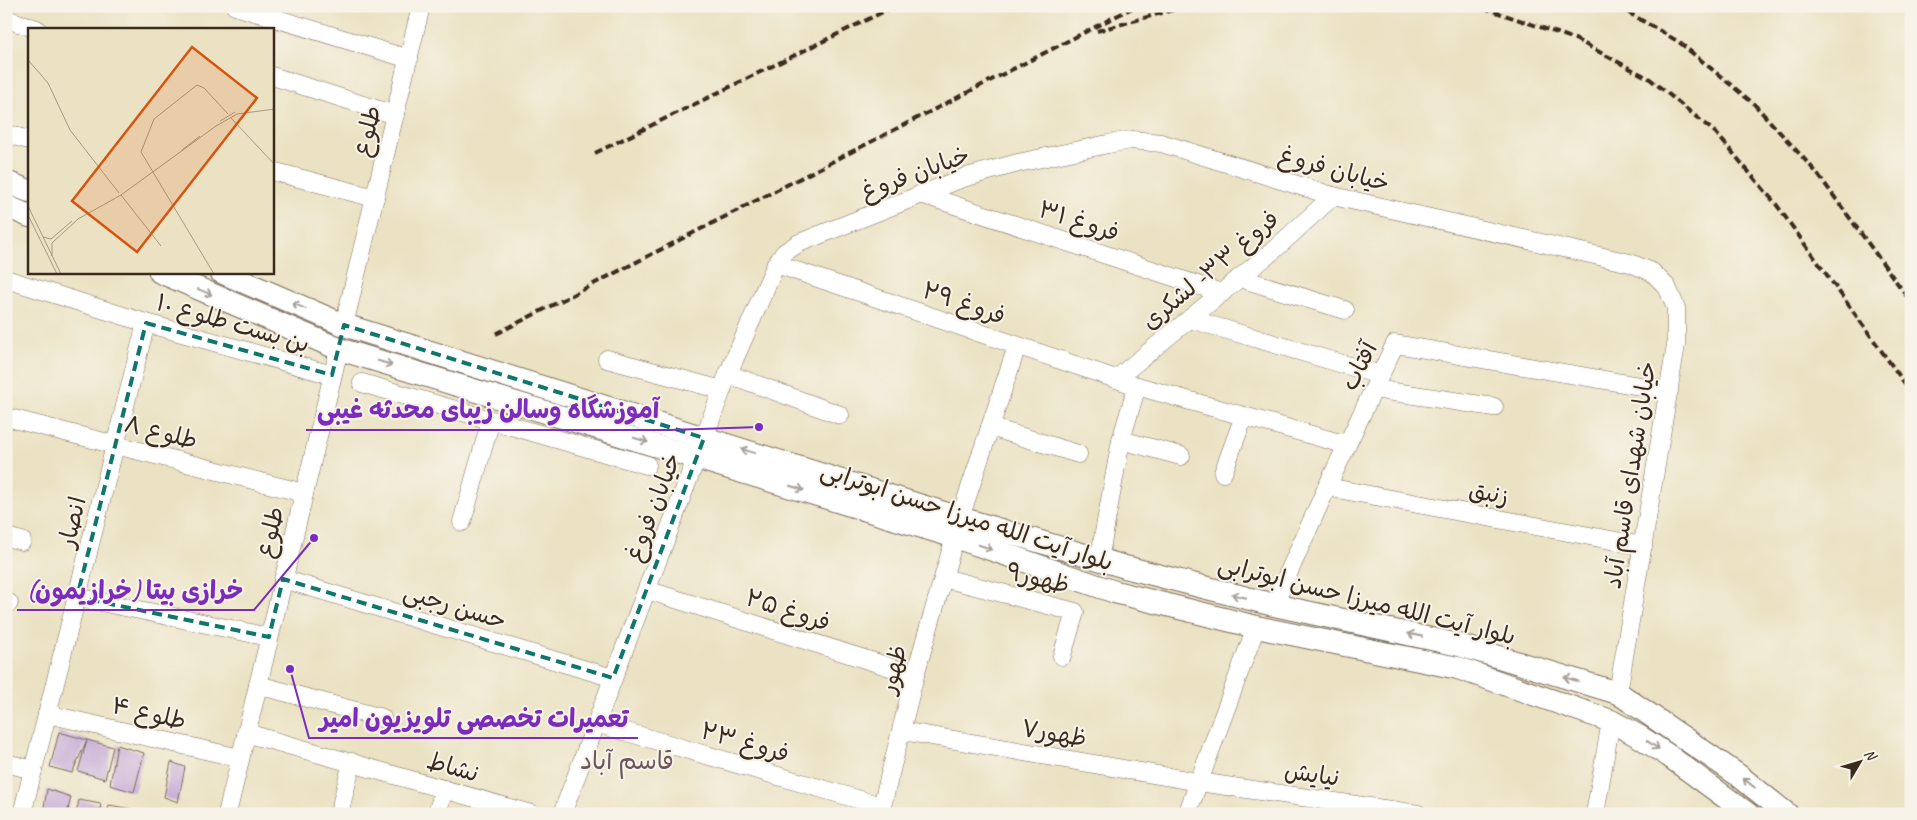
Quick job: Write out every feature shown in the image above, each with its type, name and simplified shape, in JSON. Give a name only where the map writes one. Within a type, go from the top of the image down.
[{"type":"main road","points":[[6,182],[28,191]]},
{"type":"main road","points":[[6,206],[28,216]]},
{"type":"main road","name":"بلوار آیت الله میرزا حسن ابوترابی","points":[[165,274],[339,349],[604,429],[701,447]]},
{"type":"main road","name":"بلوار آیت الله میرزا حسن ابوترابی","points":[[226,274],[344,325],[701,447],[957,527],[1099,560],[1274,605],[1460,645],[1618,693],[1738,775],[1787,814]]},
{"type":"main road","points":[[339,349],[344,325]]},
{"type":"main road","name":"بلوار آیت الله میرزا حسن ابوترابی","points":[[957,527],[1115,592],[1256,627],[1458,668],[1611,721],[1655,746],[1748,814]]},
{"type":"main road","points":[[1611,721],[1618,693]]},
{"type":"street","points":[[235,6],[408,58]]},
{"type":"street","name":"طلوع","points":[[344,325],[421,6]]},
{"type":"street","points":[[6,19],[34,28]]},
{"type":"street","points":[[274,77],[395,115]]},
{"type":"street","points":[[6,134],[28,140]]},
{"type":"street","name":"خیابان فروغ","points":[[562,814],[728,374],[776,264],[785,252],[799,243],[963,178],[1018,163],[1132,140],[1161,143],[1333,196],[1630,263],[1652,272]]},
{"type":"street","points":[[274,172],[375,198]]},
{"type":"street","name":"فروغ ۳۱","points":[[921,194],[1222,294]]},
{"type":"street","name":"فروغ ۳۳- لشکری","points":[[1116,379],[1222,294],[1333,196]]},
{"type":"street","name":"فروغ ۲۹","points":[[776,264],[1137,386],[1347,445]]},
{"type":"street","name":"خیابان شهدای قاسم آباد","points":[[1618,693],[1676,345],[1676,308],[1667,287],[1652,272]]},
{"type":"street","points":[[1239,278],[1345,310]]},
{"type":"street","name":"بن بست طلوع ۱۰","points":[[6,279],[146,323],[332,375]]},
{"type":"street","points":[[1190,319],[1377,382],[1494,408]]},
{"type":"street","name":"انصار","points":[[22,814],[146,323]]},
{"type":"street","name":"آفتاب","points":[[1274,605],[1327,487],[1395,344],[1668,391]]},
{"type":"street","name":"ظهور","points":[[880,810],[915,675],[957,527],[1017,346]]},
{"type":"street","name":"طلوع","points":[[227,814],[339,349]]},
{"type":"street","points":[[607,359],[722,390]]},
{"type":"street","points":[[409,396],[415,373]]},
{"type":"street","points":[[728,374],[840,414]]},
{"type":"street","points":[[362,383],[647,465]]},
{"type":"street","points":[[1099,560],[1122,440],[1137,386]]},
{"type":"street","points":[[1223,473],[1244,416]]},
{"type":"street","name":"طلوع ۸","points":[[6,417],[304,493]]},
{"type":"street","points":[[462,522],[491,420]]},
{"type":"street","points":[[990,427],[1078,454]]},
{"type":"street","points":[[598,451],[604,429]]},
{"type":"street","points":[[1122,440],[1181,456]]},
{"type":"street","name":"زنبق","points":[[1327,487],[1643,546]]},
{"type":"street","name":"ظهور۹","points":[[944,578],[1075,612],[1062,656]]},
{"type":"street","name":"حسن رجبی","points":[[283,579],[613,678]]},
{"type":"street","name":"فروغ ۲۵","points":[[647,590],[915,675]]},
{"type":"street","points":[[77,596],[269,637]]},
{"type":"street","points":[[1187,814],[1256,627]]},
{"type":"street","points":[[258,685],[382,718]]},
{"type":"street","name":"طلوع ۴","points":[[47,714],[240,758]]},
{"type":"street","points":[[1595,814],[1611,721]]},
{"type":"street","name":"فروغ ۲۳","points":[[596,724],[880,810]]},
{"type":"street","name":"ظهور۷","points":[[902,731],[1199,782]]},
{"type":"street","name":"نشاط","points":[[246,732],[531,814]]},
{"type":"street","points":[[339,814],[352,762]]},
{"type":"street","points":[[6,763],[33,770]]},
{"type":"street","name":"نيايش","points":[[1199,782],[1418,814]]},
{"type":"street","points":[[437,814],[444,789]]},
{"type":"highlighted area","points":[[146,323],[332,375],[344,325],[704,438],[613,678],[283,579],[269,637],[77,597]]},
{"type":"building","points":[[59,732],[87,740],[72,773],[50,767]]},
{"type":"building","points":[[87,740],[113,747],[105,779],[78,771]]},
{"type":"building","points":[[117,745],[144,753],[134,792],[110,785]]},
{"type":"building","points":[[171,762],[185,767],[178,802],[164,797]]},
{"type":"building","points":[[47,789],[71,797],[67,814],[43,814]]},
{"type":"building","points":[[79,800],[101,804],[99,814],[76,814]]},
{"type":"building","points":[[109,805],[131,809],[130,814],[107,814]]},
{"type":"railway","points":[[595,153],[895,6]]},
{"type":"railway","points":[[496,334],[1136,6]]},
{"type":"railway","points":[[1097,31],[1187,6]]},
{"type":"railway","points":[[1471,6],[1490,10],[1575,39],[1650,79],[1716,133],[1776,204],[1911,392]]},
{"type":"railway","points":[[1617,6],[1679,42],[1754,104],[1817,173],[1911,302]]},
{"type":"place","name":"آموزشگاه وسالن زیبای محدثه غیبی","points":[[759,427]]},
{"type":"place","name":"خرازی بیتا (خرازیمون)","points":[[314,538]]},
{"type":"place","name":"تعمیرات تخصصی تلویزیون امیر","points":[[290,669]]},
{"type":"district","name":"قاسم آباد","points":[[627,761]]}]
